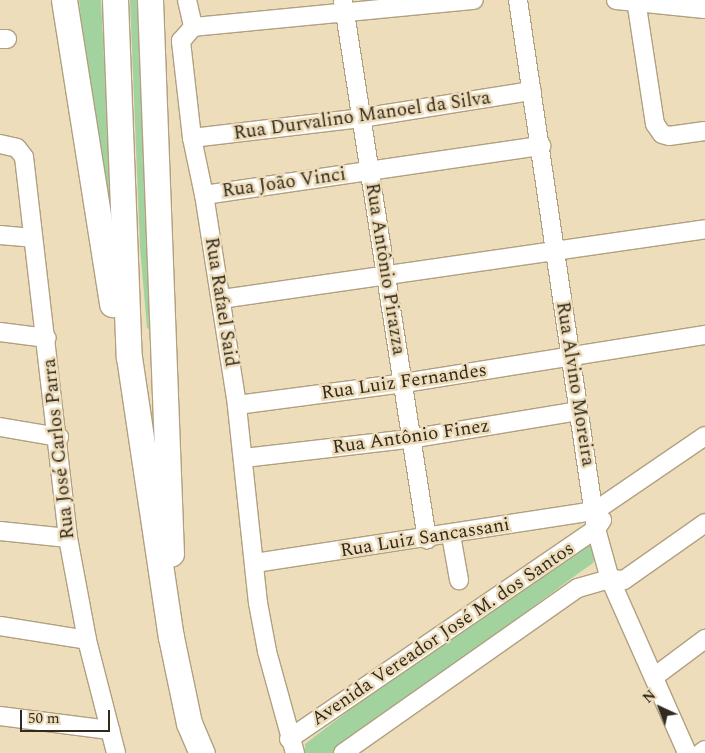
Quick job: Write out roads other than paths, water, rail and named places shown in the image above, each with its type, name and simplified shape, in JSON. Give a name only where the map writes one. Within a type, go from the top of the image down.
[{"type":"highway","points":[[64,0],[122,379],[142,455]]},
{"type":"highway","points":[[115,0],[129,356],[142,455],[171,637],[189,723],[202,753]]},
{"type":"highway","points":[[150,0],[168,460],[171,637]]},
{"type":"street","points":[[188,0],[193,27],[344,7],[474,0]]},
{"type":"street","name":"Rua Alvino Moreira","points":[[518,0],[541,146],[554,253],[595,510],[596,529],[610,579],[687,753]]},
{"type":"street","points":[[616,0],[705,9]]},
{"type":"street","points":[[636,1],[655,124],[662,134],[669,136],[705,131]]},
{"type":"street","name":"Rua Antônio Pirazza","points":[[344,7],[404,383],[410,440],[427,539]]},
{"type":"street","name":"Rua Rafael Said","points":[[193,27],[181,41],[192,138],[204,195],[237,405],[258,603],[267,651],[292,746]]},
{"type":"street","name":"Rua Durvalino Manoel da Silva","points":[[192,138],[361,118],[532,91]]},
{"type":"street","name":"Rua José Carlos Parra","points":[[6,145],[24,157],[59,437],[68,538],[86,640],[116,753]]},
{"type":"street","name":"Rua João Vinci","points":[[204,195],[541,146]]},
{"type":"street","points":[[221,299],[554,253],[705,229]]},
{"type":"street","points":[[0,235],[33,238]]},
{"type":"street","points":[[0,332],[47,338]]},
{"type":"street","name":"Rua Luiz Fernandes","points":[[237,405],[404,383],[705,335]]},
{"type":"street","name":"Rua Antônio Finez","points":[[244,458],[410,440],[578,411]]},
{"type":"street","points":[[0,427],[59,437]]},
{"type":"street","points":[[595,510],[705,436]]},
{"type":"street","points":[[596,529],[618,496]]},
{"type":"street","name":"Rua Luiz Sancassani","points":[[255,563],[427,539],[595,510]]},
{"type":"street","name":"Avenida Vereador José M. dos Santos","points":[[343,753],[578,588],[610,579],[624,580],[705,523]]},
{"type":"street","name":"Avenida Vereador José M. dos Santos","points":[[292,746],[596,529]]},
{"type":"street","points":[[0,531],[68,538]]},
{"type":"street","points":[[451,535],[459,580]]},
{"type":"street","points":[[0,626],[86,640]]},
{"type":"street","points":[[654,677],[705,639]]},
{"type":"street","points":[[0,716],[110,730]]},
{"type":"street","points":[[701,753],[705,750]]}]
